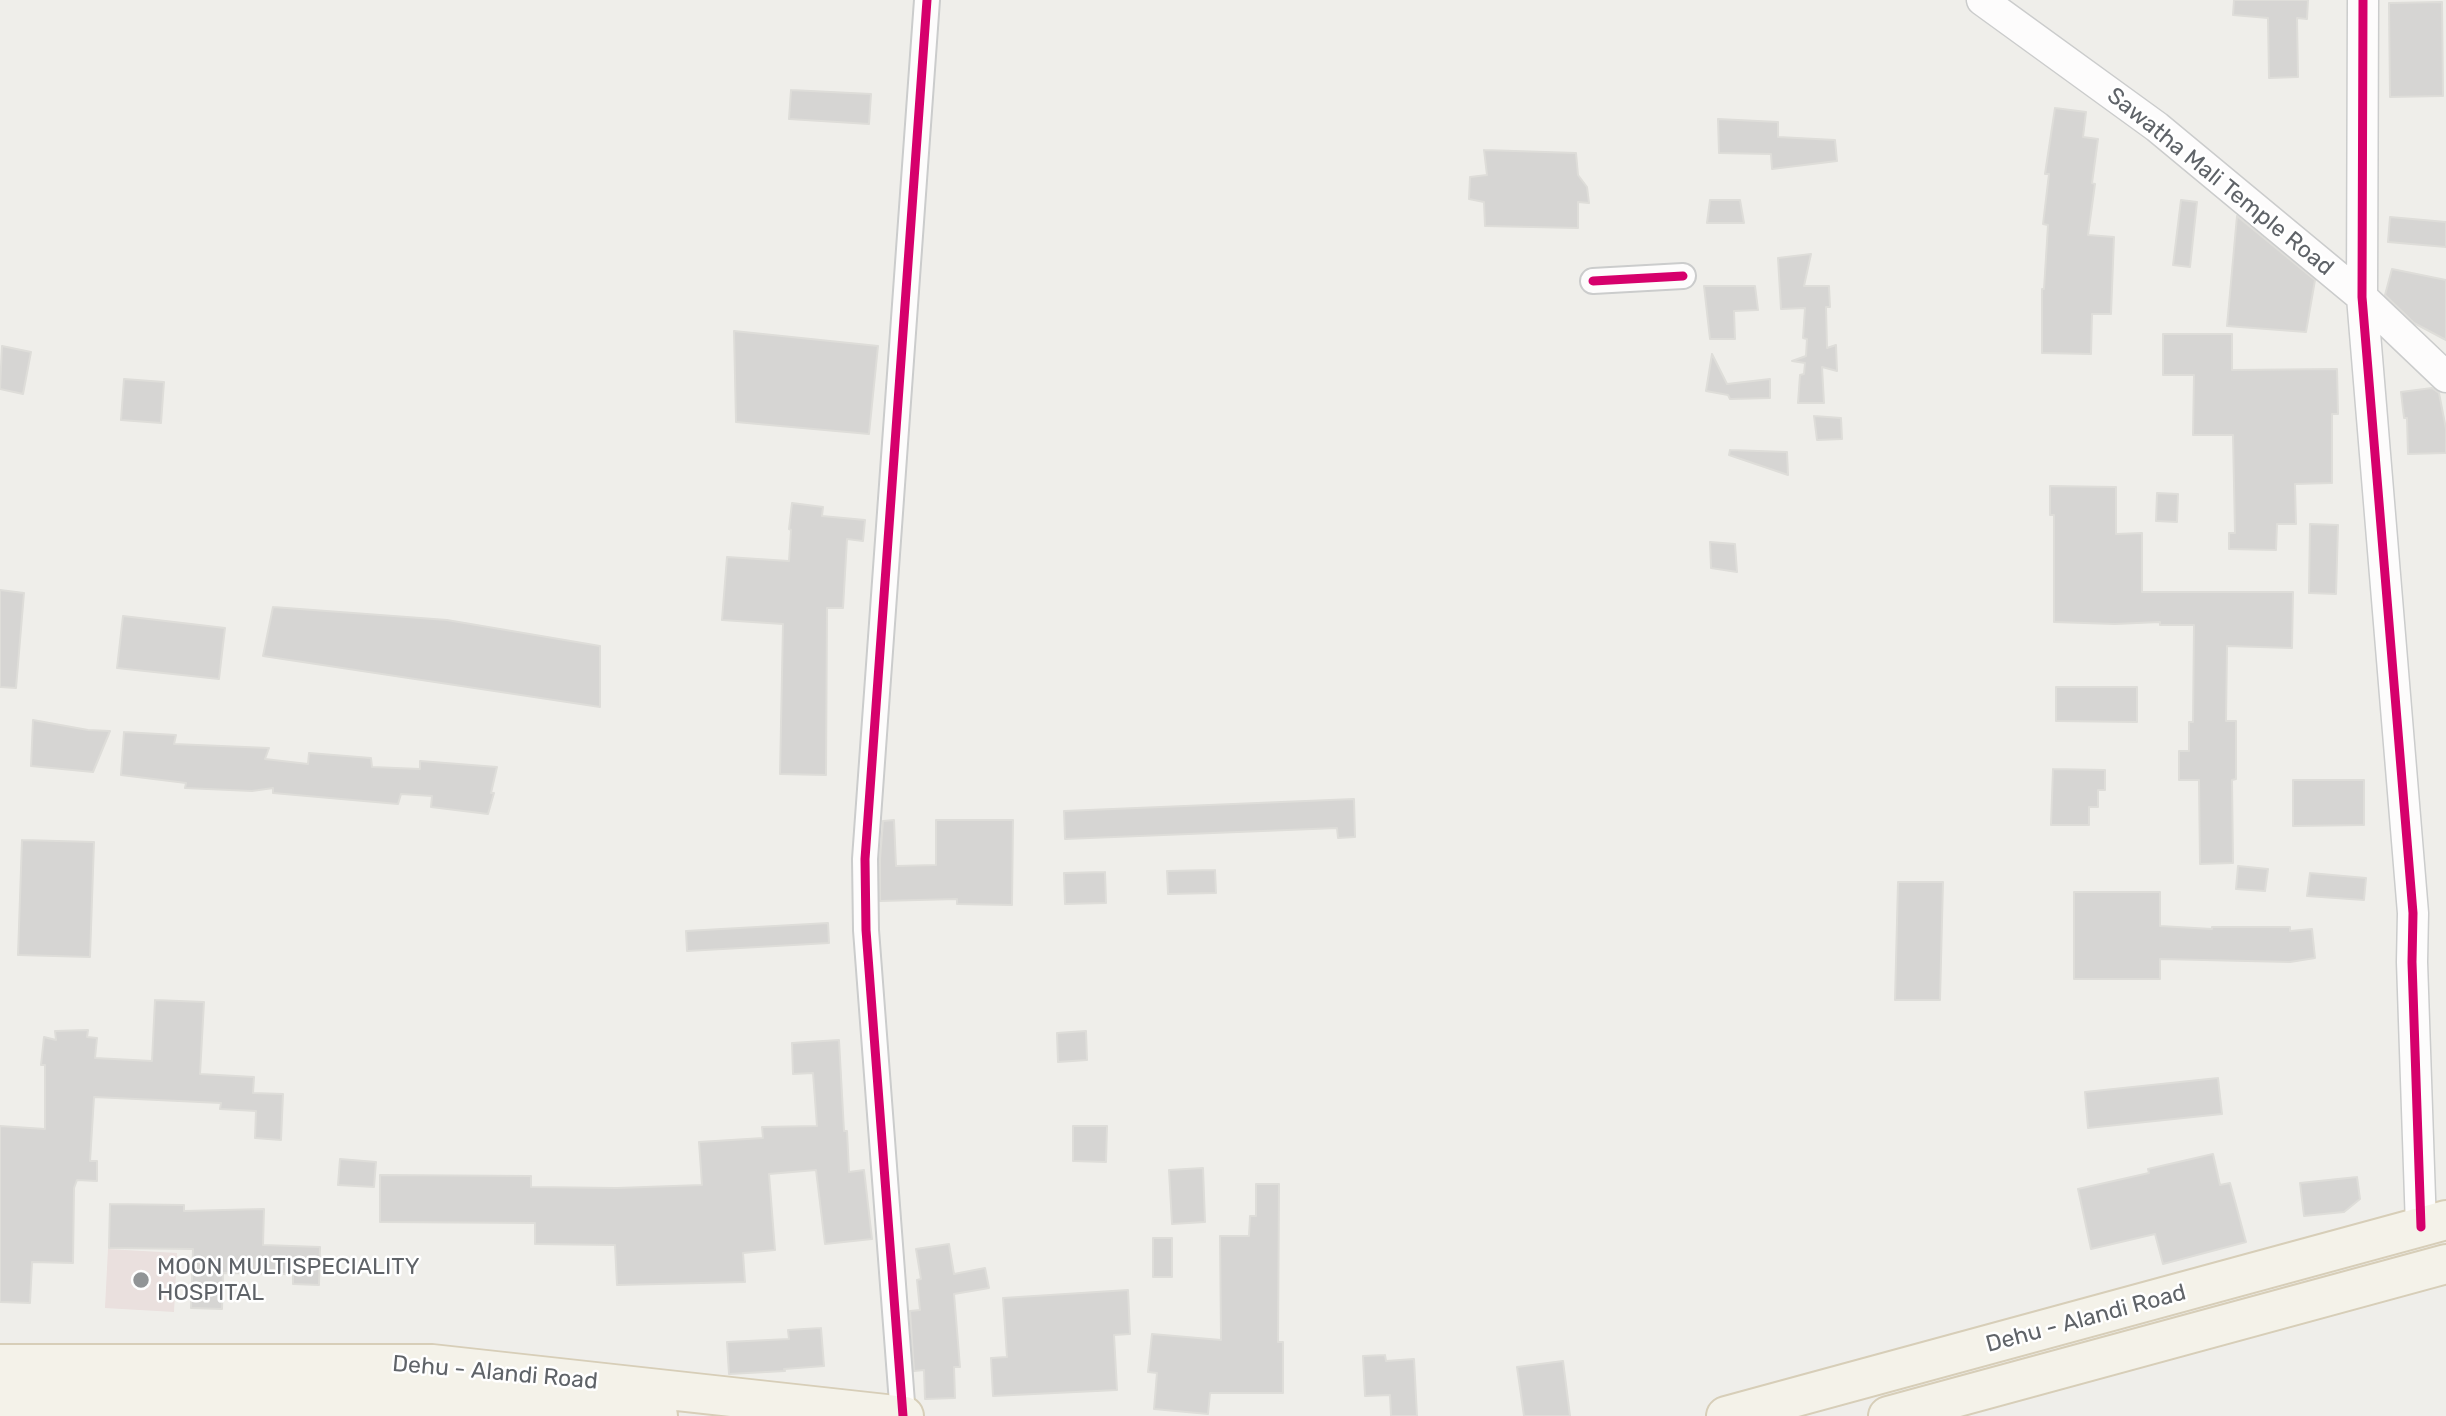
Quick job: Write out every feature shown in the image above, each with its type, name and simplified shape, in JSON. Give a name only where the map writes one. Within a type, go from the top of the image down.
[{"type":"main road","name":"Dehu - Alandi Road","points":[[1726,1416],[2434,1224]]},
{"type":"main road","name":"Dehu - Alandi Road","points":[[1888,1416],[2446,1264]]},
{"type":"main road","name":"Dehu - Alandi Road","points":[[0,1364],[432,1364],[904,1416]]},
{"type":"main road","name":"Dehu - Alandi Road","points":[[0,1402],[422,1401],[615,1411],[659,1416]]},
{"type":"street","points":[[904,1416],[866,930],[865,859],[928,0]]},
{"type":"street","name":"Sawatha Mali Temple Road","points":[[1982,0],[2157,127],[2362,297],[2446,377]]},
{"type":"street","points":[[2363,0],[2362,297],[2413,913],[2412,962],[2434,1224]]},
{"type":"street","points":[[1593,281],[1683,276]]},
{"type":"shaded area","name":"MOON MULTISPECIALITY HOSPITAL","points":[[108,1249],[177,1253],[174,1312],[105,1308]]},
{"type":"building","points":[[2234,0],[2308,0],[2307,19],[2297,18],[2298,77],[2269,78],[2268,18],[2233,15]]},
{"type":"building","points":[[2442,2],[2443,96],[2390,97],[2389,3]]},
{"type":"building","points":[[791,90],[871,94],[869,124],[789,119]]},
{"type":"building","points":[[2055,108],[2086,112],[2083,137],[2098,139],[2088,235],[2114,237],[2111,314],[2092,314],[2091,354],[2042,353],[2042,289],[2048,225],[2043,224],[2049,174],[2045,174]]},
{"type":"building","points":[[1718,119],[1778,122],[1778,137],[1835,140],[1837,161],[1772,169],[1771,154],[1719,153]]},
{"type":"building","points":[[1484,150],[1576,153],[1578,175],[1587,187],[1589,203],[1578,202],[1578,228],[1485,226],[1484,202],[1469,199],[1470,177],[1487,175]]},
{"type":"building","points":[[1710,200],[1740,200],[1744,223],[1707,223]]},
{"type":"building","points":[[2181,200],[2197,202],[2190,267],[2173,265]]},
{"type":"building","points":[[2237,216],[2315,280],[2306,332],[2227,326]]},
{"type":"building","points":[[2390,217],[2446,222],[2446,247],[2388,242]]},
{"type":"building","points":[[1811,254],[1804,286],[1829,286],[1830,307],[1826,307],[1827,348],[1836,345],[1837,371],[1822,367],[1824,403],[1798,403],[1800,375],[1804,374],[1805,363],[1792,361],[1806,356],[1807,339],[1803,338],[1805,308],[1781,309],[1778,258]]},
{"type":"building","points":[[2392,269],[2446,280],[2446,340],[2414,323],[2385,295]]},
{"type":"building","points":[[1704,286],[1755,286],[1758,310],[1734,311],[1735,339],[1710,339]]},
{"type":"building","points":[[734,331],[878,346],[869,434],[736,422]]},
{"type":"building","points":[[2163,334],[2232,334],[2232,370],[2337,369],[2338,414],[2332,414],[2332,483],[2295,484],[2296,524],[2277,524],[2276,550],[2229,549],[2229,533],[2235,533],[2233,435],[2193,435],[2194,375],[2163,375]]},
{"type":"building","points":[[2,346],[31,352],[23,394],[0,389]]},
{"type":"building","points":[[1712,354],[1727,384],[1770,379],[1770,398],[1730,399],[1728,395],[1706,391]]},
{"type":"building","points":[[124,379],[164,382],[161,423],[121,420]]},
{"type":"building","points":[[2432,388],[2439,393],[2446,429],[2446,453],[2408,454],[2407,418],[2404,418],[2401,392]]},
{"type":"building","points":[[1814,416],[1841,418],[1842,439],[1817,440]]},
{"type":"building","points":[[1730,450],[1787,452],[1788,475],[1729,455]]},
{"type":"building","points":[[2050,486],[2116,487],[2116,534],[2142,533],[2142,592],[2293,592],[2292,648],[2227,646],[2226,721],[2236,721],[2236,779],[2232,780],[2233,863],[2200,864],[2199,780],[2179,780],[2179,751],[2189,751],[2189,722],[2193,722],[2194,625],[2160,625],[2160,622],[2054,622],[2054,515],[2050,515]]},
{"type":"building","points":[[2157,493],[2178,494],[2177,522],[2156,521]]},
{"type":"building","points":[[792,503],[823,507],[822,516],[865,520],[863,541],[847,539],[843,608],[827,608],[826,775],[780,774],[783,624],[722,620],[727,557],[789,561]]},
{"type":"building","points":[[2310,524],[2338,525],[2336,594],[2309,593]]},
{"type":"building","points":[[1710,542],[1735,544],[1737,572],[1711,568]]},
{"type":"building","points":[[0,590],[24,593],[16,688],[0,687]]},
{"type":"building","points":[[273,607],[447,620],[600,646],[600,707],[263,656]]},
{"type":"building","points":[[123,616],[225,628],[219,679],[117,668]]},
{"type":"building","points":[[2056,687],[2137,687],[2137,722],[2056,721]]},
{"type":"building","points":[[33,720],[88,730],[110,731],[93,772],[31,766]]},
{"type":"building","points":[[124,732],[176,735],[174,744],[269,748],[265,759],[308,764],[309,753],[371,758],[372,767],[420,769],[420,761],[497,767],[491,793],[494,793],[488,814],[431,807],[432,796],[401,794],[398,804],[273,793],[273,788],[252,791],[185,788],[186,783],[121,775]]},
{"type":"building","points":[[2053,769],[2105,770],[2105,790],[2098,790],[2098,807],[2089,807],[2089,825],[2051,825]]},
{"type":"building","points":[[2293,780],[2364,780],[2364,825],[2293,826]]},
{"type":"building","points":[[1354,799],[1355,837],[1338,838],[1337,828],[1065,839],[1064,811]]},
{"type":"building","points":[[894,820],[896,866],[936,865],[936,820],[1013,820],[1012,905],[957,904],[957,899],[880,901],[883,821]]},
{"type":"building","points":[[22,840],[94,842],[90,957],[18,955]]},
{"type":"building","points":[[2238,866],[2268,869],[2265,891],[2236,889]]},
{"type":"building","points":[[1215,870],[1216,893],[1168,894],[1167,871]]},
{"type":"building","points":[[1105,872],[1106,903],[1065,904],[1064,873]]},
{"type":"building","points":[[2310,873],[2366,878],[2364,900],[2307,896]]},
{"type":"building","points":[[1898,882],[1943,882],[1940,1000],[1895,1000]]},
{"type":"building","points":[[2074,892],[2160,892],[2160,926],[2212,929],[2290,927],[2290,931],[2312,929],[2315,958],[2290,962],[2160,959],[2160,979],[2074,979]]},
{"type":"building","points":[[828,923],[829,943],[687,951],[686,931]]},
{"type":"building","points":[[155,1000],[204,1002],[200,1074],[254,1077],[253,1093],[283,1094],[281,1140],[255,1138],[256,1111],[220,1109],[221,1103],[94,1097],[90,1161],[97,1161],[97,1181],[77,1180],[74,1188],[73,1263],[32,1262],[30,1303],[0,1302],[0,1126],[45,1129],[45,1065],[41,1065],[44,1037],[56,1040],[55,1031],[88,1030],[87,1037],[97,1038],[95,1058],[152,1061]]},
{"type":"building","points":[[1086,1031],[1087,1060],[1058,1062],[1057,1033]]},
{"type":"building","points":[[839,1040],[849,1172],[864,1170],[872,1239],[825,1244],[816,1170],[769,1174],[775,1250],[743,1253],[745,1282],[617,1285],[615,1245],[535,1244],[535,1223],[380,1222],[380,1175],[531,1176],[531,1187],[702,1185],[699,1142],[763,1138],[762,1127],[817,1126],[813,1073],[793,1074],[792,1043]]},
{"type":"building","points":[[2218,1078],[2222,1114],[2088,1128],[2085,1092]]},
{"type":"building","points":[[1073,1126],[1107,1126],[1106,1162],[1073,1161]]},
{"type":"building","points":[[2213,1154],[2220,1185],[2230,1183],[2246,1242],[2163,1264],[2155,1234],[2091,1249],[2078,1189],[2149,1173],[2148,1169]]},
{"type":"building","points":[[340,1159],[376,1162],[374,1187],[338,1185]]},
{"type":"building","points":[[1203,1168],[1205,1222],[1172,1224],[1169,1170]]},
{"type":"building","points":[[2357,1177],[2360,1199],[2344,1212],[2304,1216],[2300,1183]]},
{"type":"building","points":[[1256,1184],[1279,1184],[1278,1342],[1283,1342],[1283,1393],[1210,1393],[1208,1414],[1154,1409],[1157,1373],[1148,1372],[1152,1334],[1221,1340],[1220,1236],[1249,1236],[1250,1216],[1256,1216]]},
{"type":"building","points":[[110,1204],[184,1205],[184,1211],[264,1209],[263,1245],[320,1247],[319,1285],[293,1284],[293,1274],[223,1273],[222,1309],[191,1308],[193,1249],[109,1248]]},
{"type":"building","points":[[1153,1238],[1172,1238],[1172,1277],[1153,1277]]},
{"type":"building","points":[[949,1244],[954,1274],[985,1268],[989,1288],[954,1294],[960,1367],[954,1367],[955,1398],[925,1399],[924,1370],[914,1371],[910,1311],[920,1310],[917,1280],[921,1279],[916,1249]]},
{"type":"building","points":[[1128,1290],[1130,1334],[1114,1335],[1117,1390],[993,1396],[991,1358],[1007,1357],[1003,1298]]},
{"type":"building","points":[[821,1328],[824,1366],[729,1374],[727,1342],[789,1339],[788,1330]]},
{"type":"building","points":[[1385,1355],[1386,1361],[1414,1359],[1417,1416],[1391,1416],[1390,1395],[1365,1396],[1363,1356]]},
{"type":"building","points":[[1563,1361],[1570,1416],[1524,1416],[1517,1367]]},
{"type":"cycle path","points":[[903,1416],[866,930],[865,859],[927,0]]},
{"type":"cycle path","points":[[2363,0],[2362,297],[2413,913],[2412,962],[2421,1227]]},
{"type":"cycle path","points":[[1593,281],[1683,276]]},
{"type":"place","name":"MOON MULTISPECIALITY HOSPITAL","points":[[141,1280]]}]
